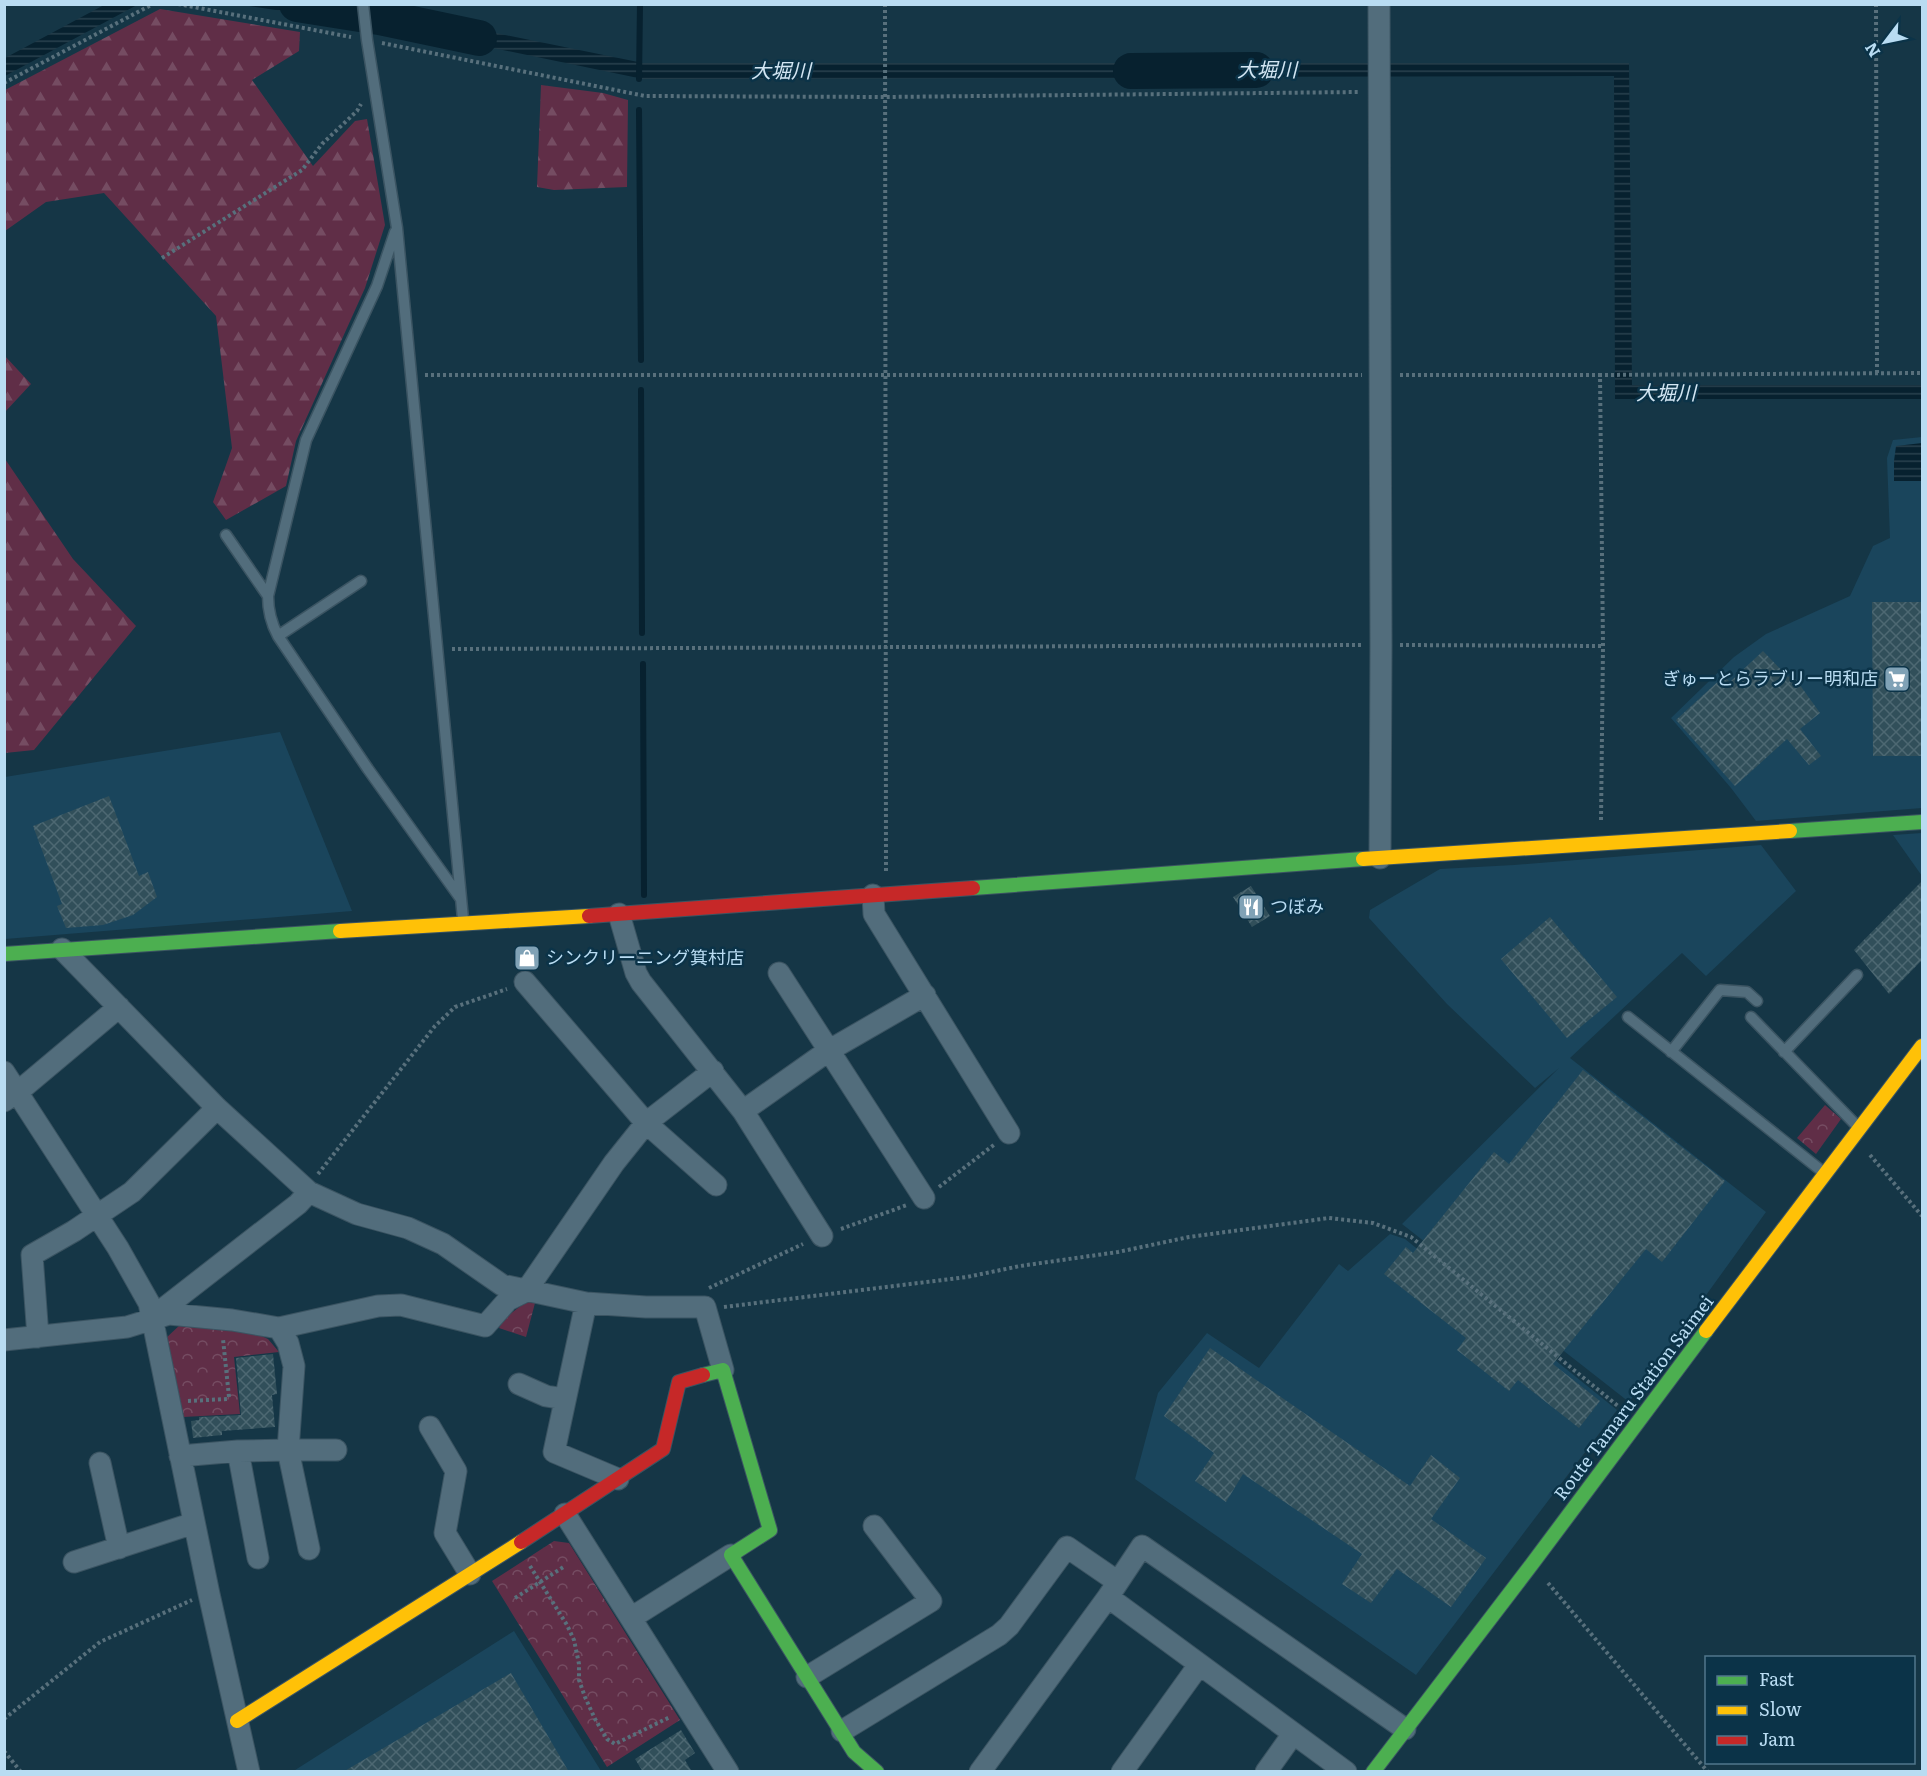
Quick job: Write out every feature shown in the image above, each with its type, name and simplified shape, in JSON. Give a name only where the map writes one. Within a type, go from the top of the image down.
[{"type":"street","points":[[1379,4],[1385,375],[1380,858]]},
{"type":"street","points":[[4,954],[464,922],[619,914],[1380,858],[1923,822]]},
{"type":"street","points":[[880,894],[874,914],[1009,1133]]},
{"type":"street","points":[[619,914],[636,973],[641,982],[743,1111],[822,1236]]},
{"type":"street","points":[[62,949],[218,1108],[309,1192],[357,1214],[408,1228],[443,1244],[502,1285],[586,1303],[646,1307],[705,1307],[770,1530],[631,1618]]},
{"type":"street","points":[[779,973],[924,1198]]},
{"type":"street","points":[[525,982],[646,1123],[716,1185]]},
{"type":"street","points":[[743,1111],[828,1051],[925,995]]},
{"type":"street","points":[[12,1096],[119,1007]]},
{"type":"street","name":"Route Tamaru Station Saimei","points":[[1373,1772],[1923,1046]]},
{"type":"street","points":[[4,1340],[127,1327],[152,1318],[176,1314],[228,1329],[279,1328],[378,1306],[401,1305],[485,1326],[508,1300],[526,1291],[614,1163],[646,1123],[713,1071]]},
{"type":"street","points":[[4,1072],[12,1096],[98,1216],[149,1303],[152,1318],[181,1398],[180,1456],[249,1772]]},
{"type":"street","points":[[38,1337],[32,1255],[98,1216],[132,1192],[218,1108]]},
{"type":"street","points":[[152,1318],[298,1204],[309,1192]]},
{"type":"street","points":[[586,1303],[554,1452],[618,1479]]},
{"type":"street","points":[[279,1328],[288,1342],[294,1366],[288,1450],[309,1549]]},
{"type":"street","points":[[237,1721],[565,1514],[663,1449],[679,1382],[723,1370]]},
{"type":"street","points":[[519,1384],[546,1396],[565,1399]]},
{"type":"street","points":[[430,1427],[456,1471],[445,1533],[470,1574]]},
{"type":"street","points":[[180,1456],[237,1451],[336,1450]]},
{"type":"street","points":[[237,1451],[258,1558]]},
{"type":"street","points":[[100,1463],[119,1548]]},
{"type":"street","points":[[565,1514],[727,1771]]},
{"type":"street","points":[[74,1562],[194,1523]]},
{"type":"street","points":[[807,1677],[931,1601],[874,1526]]},
{"type":"street","points":[[980,1772],[1142,1546],[1405,1729]]},
{"type":"street","points":[[842,1731],[999,1635],[1009,1626],[1067,1547],[1198,1665],[1346,1772]]},
{"type":"street","points":[[731,1555],[855,1752],[877,1772]]},
{"type":"street","points":[[1122,1772],[1198,1665]]},
{"type":"street","points":[[1266,1772],[1293,1734]]},
{"type":"lane","points":[[363,4],[397,228],[464,922]]},
{"type":"lane","points":[[397,228],[377,286],[306,440],[268,596],[269,614],[278,636],[368,769],[462,899]]},
{"type":"lane","points":[[226,535],[268,596]]},
{"type":"lane","points":[[278,636],[361,581]]},
{"type":"lane","points":[[1784,1052],[1857,975]]},
{"type":"lane","points":[[1671,1052],[1720,990],[1747,992],[1757,1002]]},
{"type":"lane","points":[[1628,1017],[1825,1174]]},
{"type":"lane","points":[[1751,1017],[1857,1133]]},
{"type":"path","points":[[4,83],[153,4]]},
{"type":"path","points":[[178,4],[366,35],[645,96],[885,97],[1379,92]]},
{"type":"path","points":[[880,894],[887,648],[885,4]]},
{"type":"path","points":[[1876,4],[1877,373]]},
{"type":"path","points":[[162,258],[302,170],[322,144],[357,111],[374,85]]},
{"type":"path","points":[[412,375],[1923,373]]},
{"type":"path","points":[[1600,375],[1603,646],[1601,843]]},
{"type":"path","points":[[436,649],[1603,646]]},
{"type":"path","points":[[309,1192],[315,1177],[435,1026],[455,1007],[525,982]]},
{"type":"path","points":[[1009,1133],[924,1198],[822,1236],[702,1292],[705,1307],[734,1306],[967,1277],[1020,1266],[1118,1252],[1189,1237],[1286,1223],[1329,1218],[1362,1221],[1411,1237],[1637,1422]]},
{"type":"path","points":[[1857,1133],[1923,1216]]},
{"type":"path","points":[[181,1398],[227,1399],[229,1396],[228,1329],[212,1337]]},
{"type":"path","points":[[516,1545],[567,1625],[574,1640],[579,1664],[579,1680],[595,1719],[607,1739],[615,1744],[688,1708]]},
{"type":"path","points":[[1532,1564],[1708,1772]]},
{"type":"path","points":[[515,1598],[565,1566]]},
{"type":"path","points":[[4,1719],[100,1642],[184,1602],[209,1594]]},
{"type":"path","points":[[4,1751],[21,1772]]},
{"type":"shaded area","points":[[1922,437],[1922,808],[1756,821],[1671,718],[1734,657],[1766,634],[1850,596],[1873,546],[1890,538],[1887,458],[1893,440]]},
{"type":"shaded area","points":[[280,732],[352,911],[5,939],[5,777]]},
{"type":"shaded area","points":[[1922,833],[1922,876],[1893,835]]},
{"type":"shaded area","points":[[1761,845],[1796,891],[1706,976],[1682,953],[1570,1058],[1766,1212],[1629,1402],[1402,1224],[1559,1068],[1535,1088],[1447,1004],[1369,918],[1370,910],[1440,869]]},
{"type":"shaded area","points":[[1390,1234],[1405,1239],[1617,1410],[1416,1675],[1135,1479],[1158,1393],[1207,1333],[1259,1368],[1339,1264],[1348,1271]]},
{"type":"shaded area","points":[[514,1631],[601,1771],[292,1772]]},
{"type":"green space","points":[[160,9],[300,32],[299,51],[252,80],[313,166],[355,121],[367,119],[385,225],[365,288],[296,441],[286,486],[226,520],[213,502],[232,448],[216,316],[104,193],[46,202],[5,231],[5,90]]},
{"type":"green space","points":[[541,85],[603,93],[628,100],[627,187],[554,190],[537,187]]},
{"type":"green space","points":[[4,355],[31,384],[5,412],[4,412]]},
{"type":"green space","points":[[5,459],[73,559],[136,626],[34,750],[5,753]]},
{"type":"green space","points":[[1825,1105],[1841,1119],[1816,1154],[1797,1138]]},
{"type":"green space","points":[[527,1301],[535,1303],[526,1337],[499,1328],[504,1319]]},
{"type":"green space","points":[[181,1324],[253,1332],[268,1339],[279,1352],[234,1357],[240,1414],[183,1417],[165,1339]]},
{"type":"green space","points":[[554,1541],[569,1543],[680,1720],[607,1767],[492,1581]]},
{"type":"water","points":[[104,5],[137,5],[5,76],[5,58]]},
{"type":"water","points":[[242,5],[348,5],[349,21]]},
{"type":"water","points":[[379,9],[396,14],[395,29],[380,25]]},
{"type":"water","points":[[432,20],[643,63],[1181,63],[1181,78],[643,79],[430,35]]},
{"type":"water","points":[[1207,63],[1629,63],[1632,385],[1922,385],[1922,399],[1615,399],[1614,76],[1206,77]]},
{"type":"water","points":[[1922,443],[1922,481],[1894,481],[1896,446]]},
{"type":"building","name":"ぎゅーとらラブリー明和店","points":[[1872,602],[1923,602],[1923,756],[1873,756]]},
{"type":"building","points":[[1763,651],[1788,677],[1792,674],[1820,713],[1800,729],[1821,756],[1809,765],[1787,739],[1735,786],[1676,720],[1724,676],[1730,682]]},
{"type":"building","points":[[109,796],[139,876],[148,872],[157,897],[133,915],[103,925],[66,928],[57,906],[62,904],[33,826]]},
{"type":"building","points":[[1923,880],[1923,959],[1889,994],[1854,950]]},
{"type":"building","name":"つぼみ","points":[[1251,886],[1270,916],[1252,927],[1233,897]]},
{"type":"building","points":[[1550,917],[1617,997],[1567,1038],[1501,959]]},
{"type":"building","points":[[1583,1070],[1725,1181],[1662,1262],[1646,1249],[1553,1364],[1600,1401],[1579,1428],[1518,1380],[1509,1391],[1457,1350],[1466,1338],[1384,1274],[1406,1247],[1413,1253],[1494,1152],[1509,1164]]},
{"type":"building","points":[[1210,1348],[1410,1486],[1431,1455],[1460,1478],[1431,1519],[1486,1558],[1451,1607],[1397,1569],[1371,1603],[1342,1584],[1362,1554],[1243,1474],[1226,1502],[1195,1481],[1214,1453],[1164,1416]]},
{"type":"building","points":[[273,1354],[277,1394],[272,1395],[275,1427],[222,1431],[222,1435],[193,1438],[191,1421],[199,1420],[199,1417],[241,1415],[236,1358]]},
{"type":"building","points":[[511,1673],[569,1772],[343,1772]]},
{"type":"building","points":[[681,1730],[695,1753],[685,1760],[692,1772],[643,1772],[635,1759]]},
{"type":"waterway","name":"大堀川","points":[[297,4],[379,17],[479,38]]},
{"type":"waterway","points":[[639,79],[640,4]]},
{"type":"waterway","name":"大堀川","points":[[1131,71],[1256,70]]},
{"type":"waterway","points":[[639,110],[641,360]]},
{"type":"waterway","points":[[641,390],[642,633]]},
{"type":"waterway","points":[[643,664],[644,895]]},
{"type":"traffic: fast","points":[[1790,831],[1922,822]]},
{"type":"traffic: fast","points":[[973,888],[1363,859]]},
{"type":"traffic: fast","points":[[4,954],[340,931]]},
{"type":"traffic: fast","points":[[1373,1772],[1706,1331]]},
{"type":"traffic: fast","points":[[703,1375],[723,1370],[770,1530],[731,1555],[854,1752],[877,1772]]},
{"type":"traffic: slow","points":[[1363,859],[1790,831]]},
{"type":"traffic: slow","points":[[340,931],[589,916]]},
{"type":"traffic: slow","points":[[1706,1331],[1922,1046]]},
{"type":"traffic: slow","points":[[237,1721],[521,1542]]},
{"type":"traffic: jam","points":[[589,916],[973,888]]},
{"type":"traffic: jam","points":[[521,1542],[663,1449],[679,1382],[703,1375]]},
{"type":"place","name":"ぎゅーとらラブリー明和店","points":[[1897,679]]},
{"type":"place","name":"つぼみ","points":[[1251,907]]},
{"type":"place","name":"シンクリーニング箕村店","points":[[527,958]]}]
